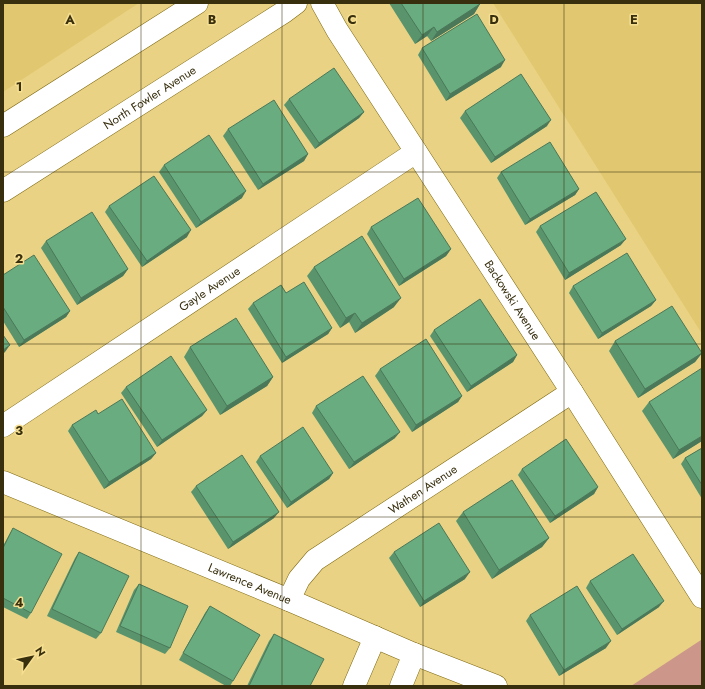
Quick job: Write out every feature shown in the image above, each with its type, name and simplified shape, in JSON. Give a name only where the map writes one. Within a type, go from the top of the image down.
[{"type":"street","points":[[3,126],[197,3]]},
{"type":"street","name":"North Fowler Avenue","points":[[3,191],[296,3]]},
{"type":"street","name":"Backowski Avenue","points":[[322,3],[337,30],[572,392],[702,597]]},
{"type":"street","name":"Gayle Avenue","points":[[3,426],[416,152]]},
{"type":"street","name":"Wathen Avenue","points":[[289,600],[299,579],[315,560],[572,392]]},
{"type":"street","name":"Lawrence Avenue","points":[[3,482],[289,600],[414,654],[496,686]]},
{"type":"street","points":[[354,686],[375,637]]},
{"type":"street","points":[[401,686],[414,654]]},
{"type":"shaded area","points":[[3,3],[139,3],[3,92]]},
{"type":"shaded area","points":[[493,3],[702,3],[702,334]]},
{"type":"shaded area","points":[[701,640],[702,686],[631,686]]},
{"type":"building","points":[[401,3],[480,4],[437,32],[434,27],[422,35]]},
{"type":"building","points":[[477,14],[505,60],[450,94],[422,48]]},
{"type":"building","points":[[334,68],[364,112],[319,143],[289,99]]},
{"type":"building","points":[[521,74],[551,120],[495,157],[465,111]]},
{"type":"building","points":[[274,100],[308,154],[263,184],[228,129]]},
{"type":"building","points":[[209,135],[246,191],[201,222],[164,165]]},
{"type":"building","points":[[550,142],[579,189],[530,219],[501,172]]},
{"type":"building","points":[[154,176],[191,230],[147,261],[109,206]]},
{"type":"building","points":[[596,192],[626,239],[569,273],[540,226]]},
{"type":"building","points":[[418,198],[451,249],[404,279],[371,227]]},
{"type":"building","points":[[92,212],[128,269],[81,298],[46,241]]},
{"type":"building","points":[[362,236],[401,298],[362,323],[355,313],[346,318],[314,267]]},
{"type":"building","points":[[627,253],[656,300],[602,333],[573,286]]},
{"type":"building","points":[[34,255],[70,311],[24,340],[3,307],[3,275]]},
{"type":"building","points":[[304,282],[332,328],[286,357],[253,303],[281,285],[286,293]]},
{"type":"building","points":[[480,299],[517,355],[471,386],[434,330]]},
{"type":"building","points":[[672,306],[702,353],[645,389],[615,341]]},
{"type":"building","points":[[236,318],[273,377],[227,406],[190,347]]},
{"type":"building","points":[[3,335],[10,345],[3,350]]},
{"type":"building","points":[[426,339],[462,396],[416,425],[380,369]]},
{"type":"building","points":[[171,356],[207,410],[162,440],[126,387]]},
{"type":"building","points":[[702,368],[702,436],[679,450],[649,402]]},
{"type":"building","points":[[363,376],[400,432],[354,462],[316,406]]},
{"type":"building","points":[[122,399],[156,453],[109,482],[72,425],[96,410],[98,414]]},
{"type":"building","points":[[303,427],[333,473],[291,502],[260,456]]},
{"type":"building","points":[[566,439],[598,487],[555,516],[522,469]]},
{"type":"building","points":[[702,448],[702,485],[685,458]]},
{"type":"building","points":[[242,455],[279,512],[233,542],[196,486]]},
{"type":"building","points":[[512,480],[549,538],[499,570],[463,512]]},
{"type":"building","points":[[439,523],[470,572],[424,601],[394,552]]},
{"type":"building","points":[[13,528],[62,554],[31,613],[3,598],[3,548]]},
{"type":"building","points":[[79,552],[129,576],[101,633],[52,609]]},
{"type":"building","points":[[633,554],[664,601],[622,629],[590,581]]},
{"type":"building","points":[[139,584],[188,606],[170,648],[120,626]]},
{"type":"building","points":[[577,586],[611,641],[564,670],[530,615]]},
{"type":"building","points":[[210,606],[260,635],[233,681],[183,653]]},
{"type":"building","points":[[274,634],[324,659],[310,686],[249,686]]}]
